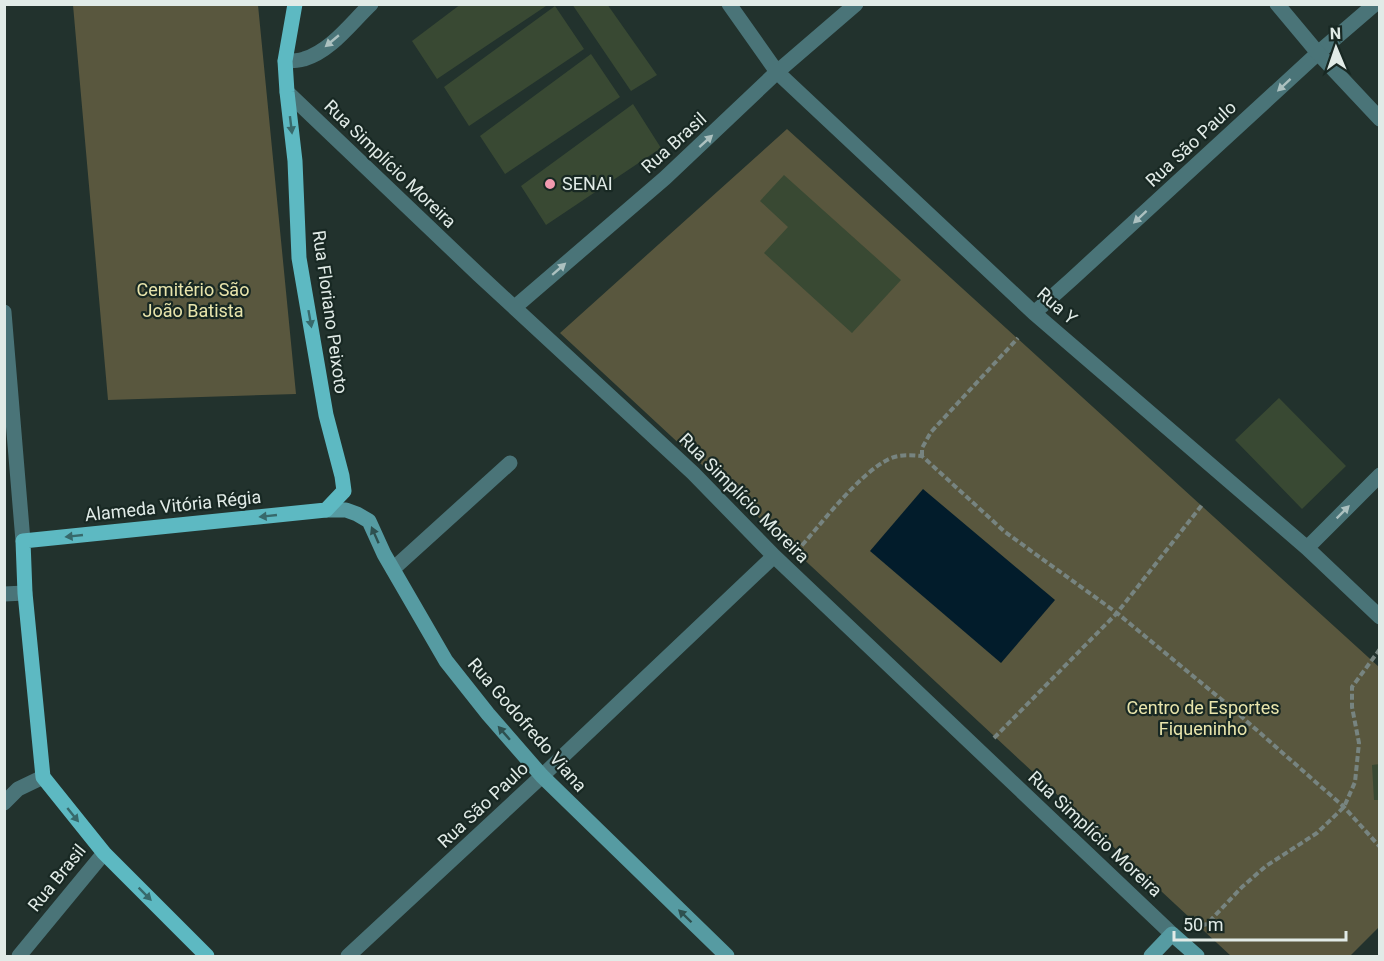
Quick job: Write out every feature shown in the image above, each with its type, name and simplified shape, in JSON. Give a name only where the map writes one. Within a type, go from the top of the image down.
[{"type":"main road","name":"Rua Floriano Peixoto","points":[[295,4],[285,61],[295,161],[299,258],[326,415],[344,491],[326,510]]},
{"type":"main road","name":"Alameda Vitória Régia","points":[[23,541],[326,510]]},
{"type":"main road","name":"Rua Godofredo Viana","points":[[326,510],[346,510],[357,513],[369,521],[393,569],[446,662],[488,714],[542,776],[727,957]]},
{"type":"main road","points":[[23,541],[43,777],[104,853],[207,957]]},
{"type":"main road","points":[[1151,957],[1172,934],[1197,957]]},
{"type":"street","points":[[285,61],[302,60],[315,55],[336,39],[371,4]]},
{"type":"street","name":"Rua Y","points":[[729,4],[777,72],[1034,313],[1307,548],[1380,617]]},
{"type":"street","name":"Rua Brasil","points":[[515,307],[665,178],[777,72],[856,4]]},
{"type":"street","points":[[1277,4],[1318,53],[1380,119]]},
{"type":"street","name":"Rua São Paulo","points":[[1034,313],[1318,53],[1375,4]]},
{"type":"street","name":"Rua Simplício Moreira","points":[[287,92],[693,473],[774,556],[1172,934]]},
{"type":"street","points":[[4,312],[23,541]]},
{"type":"street","points":[[393,569],[510,462]]},
{"type":"street","points":[[1307,548],[1380,476]]},
{"type":"street","name":"Rua São Paulo","points":[[348,957],[774,556]]},
{"type":"street","points":[[4,594],[26,593]]},
{"type":"street","points":[[4,803],[18,789],[43,777]]},
{"type":"street","name":"Rua Brasil","points":[[19,957],[104,853]]},
{"type":"path","points":[[922,456],[922,448],[931,432],[1018,338]]},
{"type":"path","points":[[796,552],[867,473],[891,458],[922,456],[1005,532],[1116,613],[1234,710],[1344,807],[1380,847]]},
{"type":"path","points":[[994,738],[1116,613],[1202,505]]},
{"type":"path","points":[[1172,934],[1207,924],[1266,866],[1317,833],[1344,807],[1355,782],[1359,743],[1352,707],[1352,687],[1380,649]]},
{"type":"green space","name":"Cemitério São João Batista","points":[[73,5],[258,5],[296,394],[108,400]]},
{"type":"green space","name":"Centro de Esportes Fiqueninho","points":[[787,129],[1379,667],[1379,927],[1350,956],[1231,956],[560,333]]},
{"type":"water","points":[[923,489],[1055,600],[1001,663],[870,551]]},
{"type":"building","points":[[461,4],[549,4],[437,79],[412,41]]},
{"type":"building","points":[[572,4],[607,4],[657,75],[631,91]]},
{"type":"building","points":[[555,6],[584,49],[469,126],[444,87]]},
{"type":"building","points":[[591,54],[620,97],[505,174],[480,136]]},
{"type":"building","points":[[633,104],[661,148],[546,225],[521,186]]},
{"type":"building","points":[[784,175],[901,280],[852,333],[764,253],[788,227],[760,201]]},
{"type":"building","points":[[1279,398],[1346,466],[1302,509],[1235,440]]},
{"type":"building","points":[[1380,764],[1380,800],[1374,800],[1372,765]]},
{"type":"place","name":"SENAI","points":[[550,184]]}]
